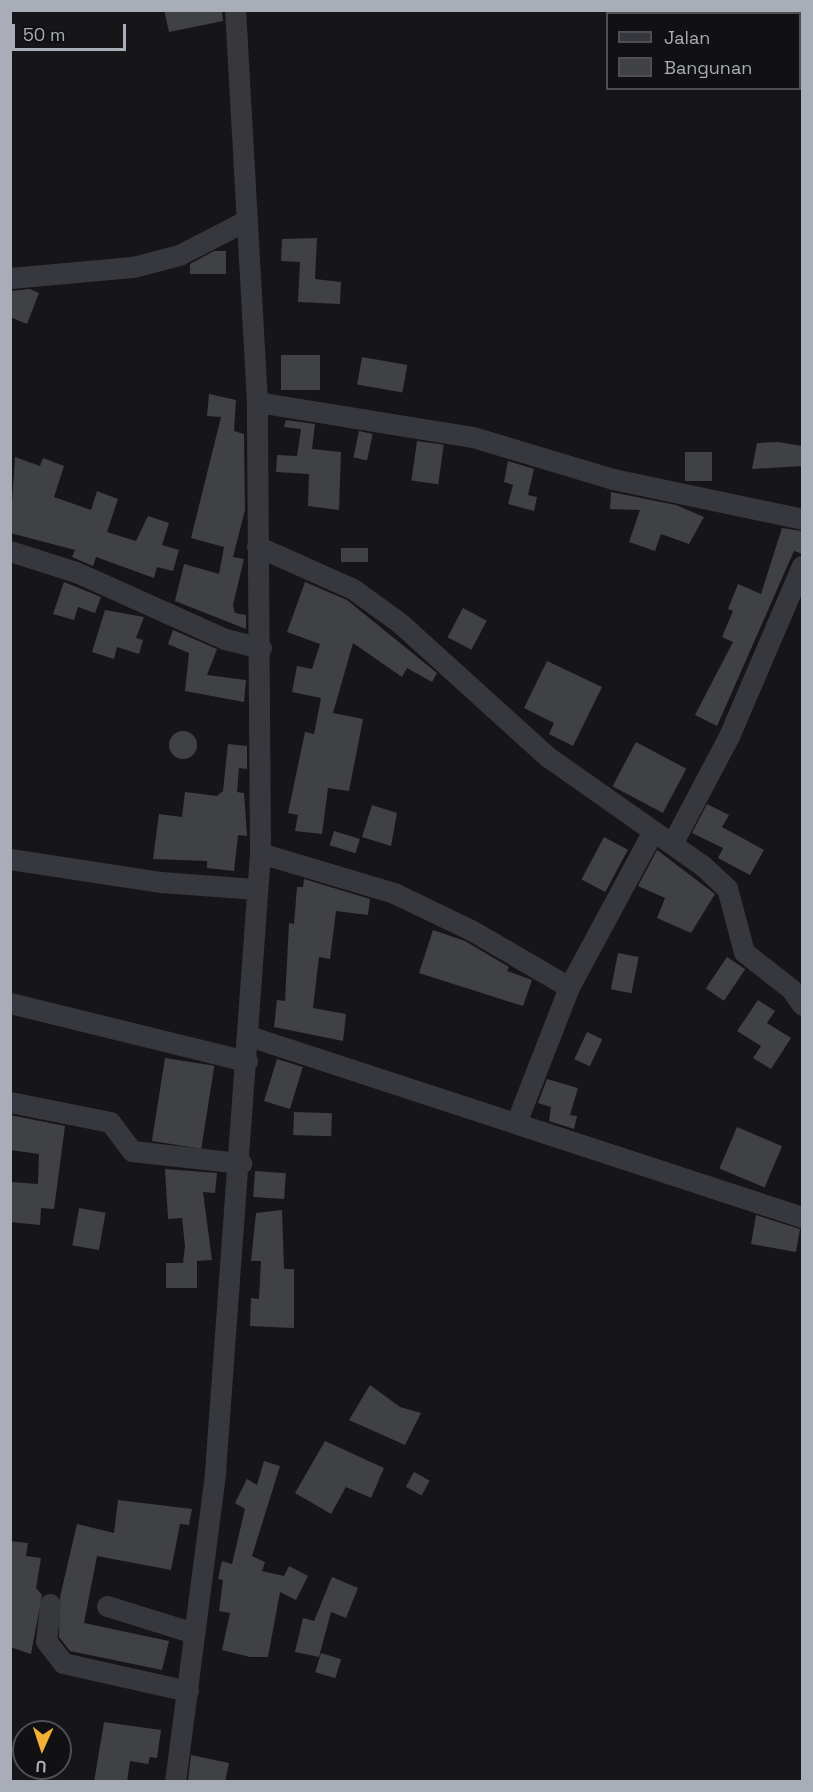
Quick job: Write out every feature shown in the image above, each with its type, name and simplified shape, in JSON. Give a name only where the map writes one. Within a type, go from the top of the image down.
[{"type":"street","points":[[175,1782],[215,1472],[241,1163],[260,853],[261,648],[257,546],[257,402],[235,10]]},
{"type":"street","points":[[10,278],[145,264],[179,255],[247,220]]},
{"type":"street","points":[[257,402],[473,436],[647,488],[802,519]]},
{"type":"street","points":[[257,546],[353,589],[400,623],[548,757],[672,844],[724,885],[744,952],[791,989],[802,1005]]},
{"type":"street","points":[[10,551],[76,572],[182,621],[261,648]]},
{"type":"street","points":[[672,844],[729,736],[802,566]]},
{"type":"street","points":[[516,1123],[569,987],[653,831]]},
{"type":"street","points":[[260,853],[394,893],[471,930],[569,987]]},
{"type":"street","points":[[10,859],[161,882],[257,889]]},
{"type":"street","points":[[10,1003],[248,1061]]},
{"type":"street","points":[[249,1036],[802,1217]]},
{"type":"street","points":[[10,1102],[110,1122],[126,1147],[139,1153],[241,1163]]},
{"type":"street","points":[[50,1604],[46,1641],[63,1663],[188,1691]]},
{"type":"street","points":[[107,1606],[194,1633]]},
{"type":"building","points":[[164,10],[222,10],[223,21],[169,32]]},
{"type":"building","points":[[317,238],[315,279],[341,282],[340,304],[298,302],[300,262],[281,261],[282,239]]},
{"type":"building","points":[[214,251],[226,251],[226,274],[190,274],[190,264]]},
{"type":"building","points":[[30,289],[39,293],[27,324],[10,317],[10,291]]},
{"type":"building","points":[[281,355],[320,355],[320,390],[281,390]]},
{"type":"building","points":[[362,357],[407,365],[402,393],[357,385]]},
{"type":"building","points":[[209,394],[236,400],[234,431],[244,434],[245,510],[233,557],[244,559],[233,605],[235,613],[246,615],[246,629],[175,601],[184,564],[219,574],[224,547],[191,538],[221,417],[207,416]]},
{"type":"building","points":[[286,420],[315,424],[312,449],[341,452],[339,510],[308,506],[309,474],[276,472],[277,455],[297,456],[301,429],[284,427]]},
{"type":"building","points":[[359,431],[373,434],[367,460],[353,457]]},
{"type":"building","points":[[417,441],[444,445],[438,484],[411,481]]},
{"type":"building","points":[[778,442],[802,446],[802,466],[752,469],[757,443]]},
{"type":"building","points":[[685,452],[712,452],[712,481],[685,481]]},
{"type":"building","points":[[15,457],[40,466],[43,458],[64,466],[54,497],[91,510],[97,491],[118,499],[107,532],[136,541],[148,516],[169,523],[162,545],[179,550],[173,571],[157,567],[154,578],[96,557],[93,566],[72,557],[75,550],[10,533]]},
{"type":"building","points":[[508,461],[534,469],[528,495],[537,497],[534,511],[508,504],[513,485],[504,482]]},
{"type":"building","points":[[611,492],[676,505],[704,517],[689,544],[661,534],[655,551],[629,542],[640,510],[610,509]]},
{"type":"building","points":[[782,528],[802,531],[802,554],[794,551],[717,726],[695,715],[733,642],[722,637],[733,611],[728,609],[738,584],[761,594]]},
{"type":"building","points":[[341,548],[368,548],[368,562],[341,562]]},
{"type":"building","points":[[64,582],[101,597],[95,613],[78,607],[74,620],[53,614]]},
{"type":"building","points":[[305,582],[347,600],[437,673],[432,682],[407,668],[402,677],[353,643],[333,713],[363,719],[349,791],[328,788],[322,834],[295,831],[298,815],[288,813],[305,732],[314,734],[321,698],[292,692],[297,666],[312,669],[320,644],[287,632]]},
{"type":"building","points":[[463,608],[487,621],[471,650],[448,637]]},
{"type":"building","points":[[105,610],[144,617],[136,638],[143,640],[139,654],[117,647],[114,659],[92,652]]},
{"type":"building","points":[[173,630],[217,649],[207,675],[246,680],[244,702],[185,691],[189,653],[168,644]]},
{"type":"building","points":[[547,661],[602,687],[573,746],[549,734],[554,723],[524,708]]},
{"type":"building","points":[[183,731],[193,735],[197,745],[193,755],[183,759],[173,755],[169,745],[173,735]]},
{"type":"building","points":[[636,742],[686,769],[663,813],[613,786]]},
{"type":"building","points":[[228,744],[247,746],[247,769],[239,768],[237,792],[244,793],[247,836],[238,835],[234,871],[207,868],[207,861],[153,859],[159,814],[182,817],[185,792],[217,796],[223,791]]},
{"type":"building","points":[[707,804],[729,815],[722,827],[764,850],[750,875],[718,858],[723,848],[692,833]]},
{"type":"building","points":[[372,805],[397,813],[391,846],[362,837]]},
{"type":"building","points":[[334,831],[360,839],[355,853],[330,845]]},
{"type":"building","points":[[604,837],[628,850],[605,892],[581,879]]},
{"type":"building","points":[[657,850],[715,894],[691,933],[657,918],[665,898],[638,886]]},
{"type":"building","points":[[304,879],[370,899],[368,915],[336,911],[330,959],[319,957],[313,1008],[346,1014],[343,1041],[274,1027],[277,1000],[285,1001],[289,923],[294,924],[297,887],[303,887]]},
{"type":"building","points":[[433,930],[465,941],[509,967],[507,971],[532,980],[523,1006],[419,973]]},
{"type":"building","points":[[618,953],[639,957],[632,993],[611,989]]},
{"type":"building","points":[[727,957],[745,969],[724,1001],[706,989]]},
{"type":"building","points":[[758,1000],[775,1011],[767,1023],[791,1038],[771,1069],[753,1058],[761,1046],[737,1031]]},
{"type":"building","points":[[587,1032],[602,1039],[590,1066],[574,1059]]},
{"type":"building","points":[[165,1058],[214,1066],[201,1149],[152,1141]]},
{"type":"building","points":[[277,1059],[303,1067],[290,1109],[264,1101]]},
{"type":"building","points":[[547,1079],[578,1088],[570,1115],[577,1116],[574,1129],[549,1121],[551,1107],[538,1103]]},
{"type":"building","points":[[294,1112],[332,1113],[331,1136],[293,1135]]},
{"type":"building","points":[[10,1115],[65,1126],[54,1209],[41,1208],[40,1225],[10,1222],[12,1182],[38,1184],[39,1154],[10,1150]]},
{"type":"building","points":[[737,1127],[782,1146],[765,1188],[719,1168]]},
{"type":"building","points":[[165,1169],[217,1173],[215,1193],[203,1192],[212,1260],[197,1261],[197,1288],[166,1288],[166,1263],[183,1263],[185,1246],[182,1218],[168,1219]]},
{"type":"building","points":[[255,1171],[286,1173],[284,1199],[253,1197]]},
{"type":"building","points":[[79,1208],[106,1213],[99,1250],[72,1245]]},
{"type":"building","points":[[282,1210],[284,1269],[294,1269],[294,1328],[250,1326],[251,1298],[259,1299],[261,1261],[251,1261],[256,1213]]},
{"type":"building","points":[[756,1215],[800,1229],[796,1252],[751,1244]]},
{"type":"building","points":[[370,1385],[400,1407],[421,1413],[405,1445],[349,1420]]},
{"type":"building","points":[[325,1441],[384,1468],[371,1498],[346,1487],[331,1514],[295,1493]]},
{"type":"building","points":[[264,1461],[280,1466],[252,1556],[265,1562],[262,1571],[284,1576],[289,1566],[308,1576],[296,1600],[280,1592],[268,1657],[250,1657],[222,1650],[230,1613],[219,1611],[223,1580],[218,1579],[222,1561],[232,1564],[245,1509],[235,1503],[247,1479],[257,1485]]},
{"type":"building","points":[[414,1472],[430,1481],[422,1496],[406,1487]]},
{"type":"building","points":[[118,1500],[192,1509],[189,1525],[180,1524],[171,1570],[97,1556],[84,1623],[169,1641],[162,1670],[70,1651],[59,1637],[60,1597],[77,1524],[114,1533]]},
{"type":"building","points":[[10,1541],[28,1543],[26,1556],[41,1558],[36,1588],[42,1595],[31,1654],[10,1647]]},
{"type":"building","points":[[332,1577],[358,1588],[346,1618],[331,1612],[319,1657],[295,1652],[303,1618],[314,1621]]},
{"type":"building","points":[[321,1653],[341,1659],[335,1678],[315,1672]]},
{"type":"building","points":[[104,1722],[161,1730],[157,1758],[150,1757],[148,1764],[130,1761],[127,1782],[94,1782]]},
{"type":"building","points":[[191,1755],[229,1763],[225,1782],[188,1780]]}]
